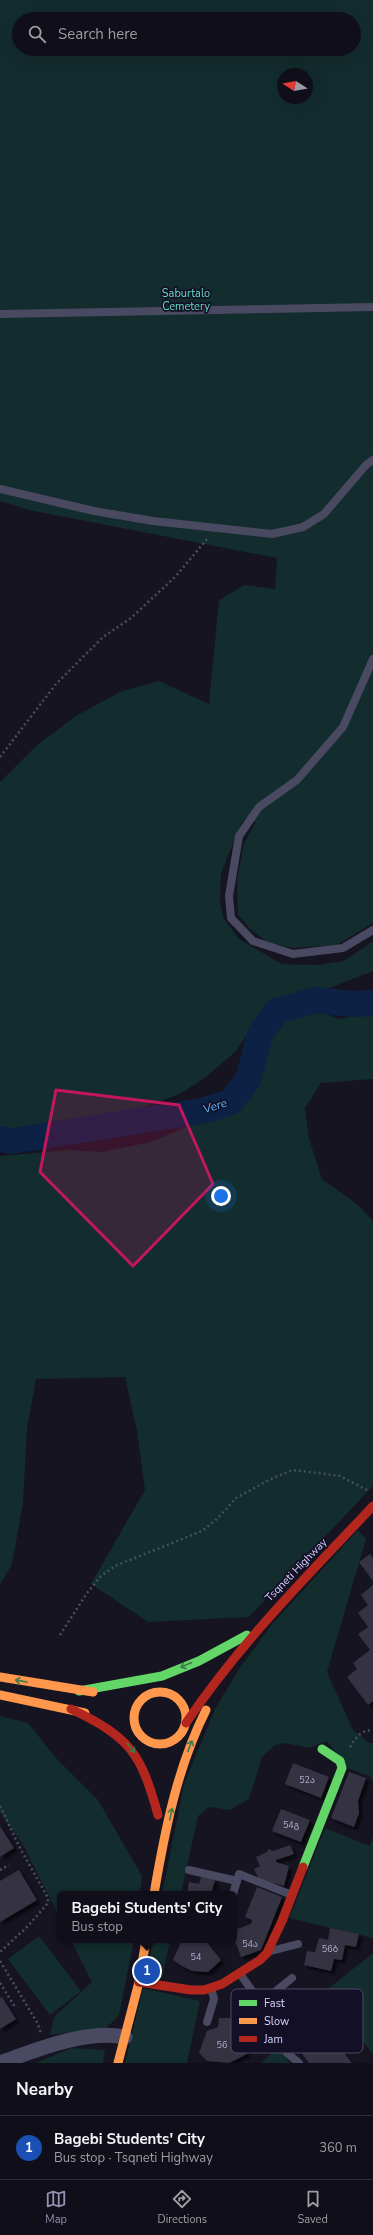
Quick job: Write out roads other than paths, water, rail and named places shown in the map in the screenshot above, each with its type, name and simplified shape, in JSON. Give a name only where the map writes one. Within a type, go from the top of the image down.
[{"type":"main road","name":"Tsqneti Highway","points":[[239,1653],[256,1630],[373,1508]]},
{"type":"main road","points":[[131,1696],[146,1696],[163,1692],[222,1650],[256,1630]]},
{"type":"main road","points":[[79,1691],[149,1679],[170,1673],[222,1650]]},
{"type":"main road","points":[[174,1796],[179,1736],[215,1680],[239,1653]]},
{"type":"main road","points":[[155,1891],[174,1796],[195,1734],[239,1653]]},
{"type":"main road","points":[[0,1677],[79,1691],[111,1694]]},
{"type":"main road","points":[[163,1692],[170,1694],[181,1703],[184,1709],[186,1723]]},
{"type":"main road","points":[[0,1695],[35,1701],[108,1718]]},
{"type":"main road","points":[[136,1729],[134,1710],[146,1696]]},
{"type":"main road","points":[[70,1710],[106,1725],[133,1749],[148,1778],[158,1815]]},
{"type":"main road","points":[[124,1724],[136,1729],[148,1742],[153,1754]]},
{"type":"main road","points":[[148,1742],[161,1745],[168,1743],[179,1736]]},
{"type":"main road","points":[[139,1982],[191,1990],[211,1988],[240,1974],[267,1952],[293,1895],[342,1768],[340,1761],[322,1749]]},
{"type":"main road","points":[[158,1783],[160,1859]]},
{"type":"main road","points":[[121,2061],[125,2037],[139,1982],[146,1943]]},
{"type":"street","points":[[6,2062],[44,2046],[80,2038],[117,2035],[125,2037]]},
{"type":"lane","points":[[0,314],[373,306]]},
{"type":"lane","points":[[0,489],[94,511],[216,530],[272,534],[303,527],[324,514],[366,465],[373,460]]},
{"type":"lane","points":[[373,659],[343,727],[297,780],[259,807],[239,836],[229,896],[231,918],[253,941],[293,954],[343,948],[373,930]]},
{"type":"lane","points":[[189,1870],[237,1881]]},
{"type":"lane","points":[[234,1891],[239,1874],[293,1895]]},
{"type":"lane","points":[[267,1952],[298,1944]]},
{"type":"lane","points":[[240,1974],[251,1989]]},
{"type":"lane","points":[[278,1989],[292,1978]]},
{"type":"lane","points":[[207,2022],[214,1999],[211,1988]]},
{"type":"lane","points":[[287,2053],[299,2063]]},
{"type":"waterway","name":"Vere","points":[[0,1139],[11,1141],[202,1111],[231,1102],[248,1080],[260,1034],[277,1011],[316,1000],[353,1004],[373,1003]]},
{"type":"place","name":"Bagebi Students' City","points":[[147,1971]]},
{"type":"park label","name":"Saburtalo Cemetery","points":[[186,299]]}]
